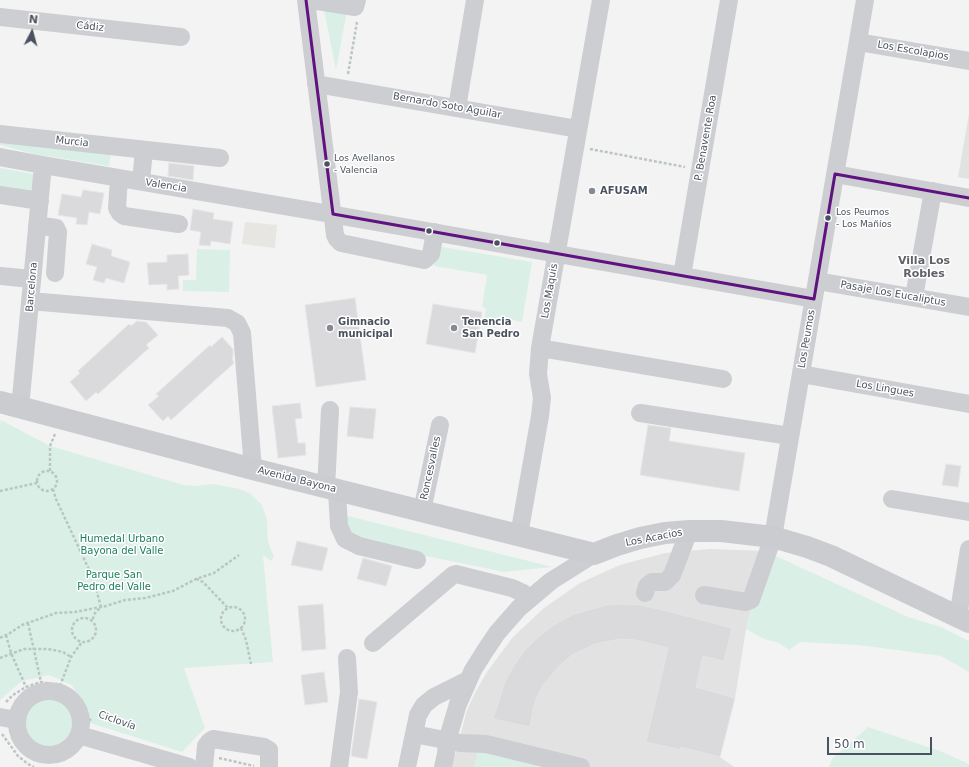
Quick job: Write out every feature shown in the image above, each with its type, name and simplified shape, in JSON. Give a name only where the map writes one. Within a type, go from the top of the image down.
[{"type":"main road","name":"Avenida Bayona","points":[[10,405],[253,470],[594,554]]},
{"type":"main road","name":"Los Acacios","points":[[594,554],[640,538],[665,533],[689,531],[733,532],[773,537],[831,556],[963,619]]},
{"type":"street","points":[[306,0],[335,235],[337,239],[341,243],[424,260],[430,256],[435,232]]},
{"type":"street","points":[[311,0],[356,4]]},
{"type":"street","points":[[457,108],[475,0]]},
{"type":"street","name":"Los Maquis","points":[[519,535],[540,416],[542,398],[538,374],[540,348],[601,0]]},
{"type":"street","name":"P. Benavente Roa","points":[[682,276],[729,0]]},
{"type":"street","name":"Los Peumos","points":[[704,596],[746,602],[751,600],[773,537],[865,0]]},
{"type":"street","name":"Cádiz","points":[[0,17],[181,37]]},
{"type":"street","name":"Los Escolapios","points":[[858,42],[969,61]]},
{"type":"street","name":"Bernardo Soto Aguilar","points":[[316,84],[578,129]]},
{"type":"street","name":"Murcia","points":[[0,134],[220,158]]},
{"type":"street","points":[[141,181],[144,150]]},
{"type":"street","name":"Valencia","points":[[0,157],[814,299]]},
{"type":"street","name":"Barcelona","points":[[10,405],[30,301],[43,165]]},
{"type":"street","points":[[835,174],[969,198]]},
{"type":"street","points":[[119,178],[117,208],[120,213],[124,216],[179,224]]},
{"type":"street","points":[[914,297],[933,192]]},
{"type":"street","points":[[0,194],[40,201]]},
{"type":"street","points":[[37,225],[56,228],[58,232],[55,273]]},
{"type":"street","points":[[0,276],[32,279]]},
{"type":"street","name":"Pasaje Los Eucaliptus","points":[[817,281],[969,306]]},
{"type":"street","points":[[30,301],[228,318],[237,323],[242,333],[253,470]]},
{"type":"street","points":[[540,348],[723,379]]},
{"type":"street","name":"Los Lingues","points":[[801,374],[969,404]]},
{"type":"street","points":[[330,410],[332,489],[339,526],[345,539],[359,546],[417,560]]},
{"type":"street","points":[[640,413],[790,436]]},
{"type":"street","name":"Roncesvalles","points":[[422,511],[440,425]]},
{"type":"street","points":[[892,499],[969,512]]},
{"type":"street","points":[[645,594],[647,586],[652,582],[665,582],[672,575],[689,531]]},
{"type":"street","points":[[963,619],[969,549]]},
{"type":"street","name":"Los Acacios","points":[[443,767],[447,740],[458,704],[468,680],[497,633],[520,608],[551,581],[594,554]]},
{"type":"street","points":[[373,643],[456,574],[512,588],[523,593],[530,599]]},
{"type":"street","points":[[339,767],[349,692],[347,658]]},
{"type":"street","points":[[406,767],[418,715],[424,705],[428,700],[468,680]]},
{"type":"street","points":[[44,692],[58,692],[68,697],[78,710],[81,718],[79,734],[76,741],[65,752],[58,755],[51,761],[43,755],[28,748],[7,714],[19,712],[28,698],[36,694],[44,692]]},
{"type":"street","points":[[79,734],[189,767]]},
{"type":"street","points":[[414,734],[460,743],[486,744],[580,767]]},
{"type":"street","points":[[204,761],[206,746],[213,739],[264,747],[269,750],[269,767]]},
{"type":"street","points":[[433,767],[447,740]]},
{"type":"path","points":[[345,89],[358,16],[356,4]]},
{"type":"path","points":[[575,147],[700,170]]},
{"type":"path","points":[[50,471],[50,446],[61,419]]},
{"type":"path","points":[[46,471],[50,471],[57,479],[56,486],[47,491],[43,490],[37,483],[39,474],[46,471]]},
{"type":"path","points":[[0,491],[37,483]]},
{"type":"path","points":[[53,489],[56,499],[93,578],[101,607]]},
{"type":"path","points":[[0,638],[22,625],[56,613],[75,612],[101,607],[125,600],[146,598],[173,591],[196,579],[214,574],[239,555]]},
{"type":"path","points":[[196,579],[203,582],[228,608]]},
{"type":"path","points":[[92,621],[95,613],[101,607]]},
{"type":"path","points":[[236,607],[243,612],[245,618],[244,625],[241,628],[237,630],[230,630],[223,625],[222,617],[224,611],[228,608],[236,607]]},
{"type":"path","points":[[82,618],[88,618],[92,621],[95,624],[96,630],[95,634],[89,641],[82,642],[74,637],[72,626],[75,622],[82,618]]},
{"type":"path","points":[[7,714],[13,695],[26,687],[41,682],[28,623]]},
{"type":"path","points":[[241,628],[246,640],[251,664]]},
{"type":"path","points":[[6,635],[11,653],[26,687]]},
{"type":"path","points":[[60,686],[71,657],[82,642]]},
{"type":"path","points":[[0,658],[24,649],[48,649],[63,652],[71,657]]},
{"type":"path","name":"Ciclovía","points":[[41,682],[60,686],[78,699],[89,719],[94,723]]},
{"type":"path","points":[[0,734],[4,734],[13,750],[22,760],[34,767]]},
{"type":"path","points":[[204,761],[258,767]]},
{"type":"shaded area","points":[[969,114],[969,179],[958,177]]},
{"type":"shaded area","points":[[245,222],[277,225],[275,248],[242,244]]},
{"type":"shaded area","points":[[710,549],[765,551],[746,629],[735,698],[720,757],[734,767],[452,767],[467,710],[476,691],[487,672],[513,637],[544,608],[580,583],[620,565],[665,553]]},
{"type":"green space","points":[[322,0],[349,0],[336,70]]},
{"type":"green space","points":[[0,139],[111,151],[109,166],[34,154],[0,145]]},
{"type":"green space","points":[[0,168],[34,174],[31,195],[0,190]]},
{"type":"green space","points":[[437,246],[532,262],[522,322],[498,317],[496,328],[483,326],[486,308],[482,307],[487,275],[434,266]]},
{"type":"green space","points":[[197,249],[230,250],[229,292],[183,291],[183,280],[196,280]]},
{"type":"green space","name":"Parque San Pedro del Valle","points":[[1,420],[50,446],[184,485],[196,486],[213,484],[240,489],[251,494],[262,505],[267,520],[268,542],[274,557],[271,561],[263,555],[273,662],[184,668],[205,728],[182,752],[87,722],[79,699],[72,685],[49,675],[22,681],[0,700]]},
{"type":"green space","points":[[344,515],[553,567],[504,572],[352,541]]},
{"type":"green space","points":[[765,551],[908,617],[941,627],[969,641],[969,672],[941,656],[859,645],[800,642],[789,650],[779,643],[764,639],[746,629]]},
{"type":"green space","points":[[48,698],[58,700],[66,706],[72,714],[74,724],[72,734],[66,742],[58,748],[48,750],[38,748],[30,742],[24,734],[22,724],[24,714],[30,706],[38,700]]},
{"type":"green space","points":[[868,727],[940,751],[969,764],[969,767],[829,767],[832,759]]},
{"type":"green space","points":[[479,745],[545,767],[474,767]]},
{"type":"building","points":[[169,163],[194,166],[193,180],[168,176]]},
{"type":"building","points":[[83,190],[104,193],[100,214],[89,212],[87,225],[76,224],[77,218],[58,215],[62,194],[81,197]]},
{"type":"building","points":[[193,209],[214,213],[213,219],[233,222],[230,244],[211,241],[210,246],[199,245],[201,232],[190,230]]},
{"type":"building","points":[[92,244],[112,250],[111,256],[130,262],[124,283],[106,278],[104,283],[93,280],[97,267],[86,264]]},
{"type":"building","points":[[188,254],[189,275],[178,276],[179,289],[167,290],[167,284],[149,285],[147,263],[167,262],[167,255]]},
{"type":"building","name":"Gimnacio municipal","points":[[355,298],[366,380],[316,387],[305,305]]},
{"type":"building","name":"Tenencia San Pedro","points":[[433,304],[482,312],[475,353],[426,344]]},
{"type":"building","points":[[137,321],[146,322],[158,335],[146,345],[149,348],[98,394],[96,392],[86,401],[70,382],[80,373],[78,371],[129,324],[131,326]]},
{"type":"building","points":[[222,337],[233,349],[232,358],[234,363],[171,420],[168,416],[163,421],[148,405],[159,396],[156,394],[210,345],[211,347]]},
{"type":"building","points":[[300,403],[302,418],[295,419],[298,443],[305,443],[306,455],[278,458],[272,406]]},
{"type":"building","points":[[350,407],[376,409],[373,439],[347,436]]},
{"type":"building","points":[[648,425],[671,428],[669,441],[745,453],[739,491],[640,475]]},
{"type":"building","points":[[946,464],[961,466],[958,487],[942,485]]},
{"type":"building","points":[[297,541],[328,548],[322,571],[291,565]]},
{"type":"building","points":[[363,558],[392,566],[386,586],[357,579]]},
{"type":"building","points":[[323,604],[326,649],[302,651],[298,606]]},
{"type":"building","points":[[607,605],[640,605],[732,628],[724,661],[703,656],[696,687],[735,698],[720,757],[681,747],[681,750],[646,742],[668,648],[636,640],[620,639],[595,644],[572,655],[559,666],[543,685],[533,709],[530,727],[493,719],[505,682],[525,650],[535,640],[552,626],[574,614]]},
{"type":"building","points":[[324,672],[328,702],[305,705],[301,675]]},
{"type":"building","points":[[359,699],[377,702],[367,759],[351,756]]},
{"type":"transit line","points":[[306,0],[333,214],[814,299],[835,174],[969,198]]},
{"type":"place","name":"Los Avellanos - Valencia","points":[[327,164]]},
{"type":"place","name":"AFUSAM","points":[[592,191]]},
{"type":"place","name":"Los Peumos - Los Mañíos","points":[[828,218]]},
{"type":"place","name":"Gimnacio municipal","points":[[330,328]]},
{"type":"place","name":"Tenencia San Pedro","points":[[454,328]]},
{"type":"district","name":"Villa Los Robles","points":[[924,267]]},
{"type":"park label","name":"Humedal Urbano Bayona del Valle","points":[[122,544]]}]
